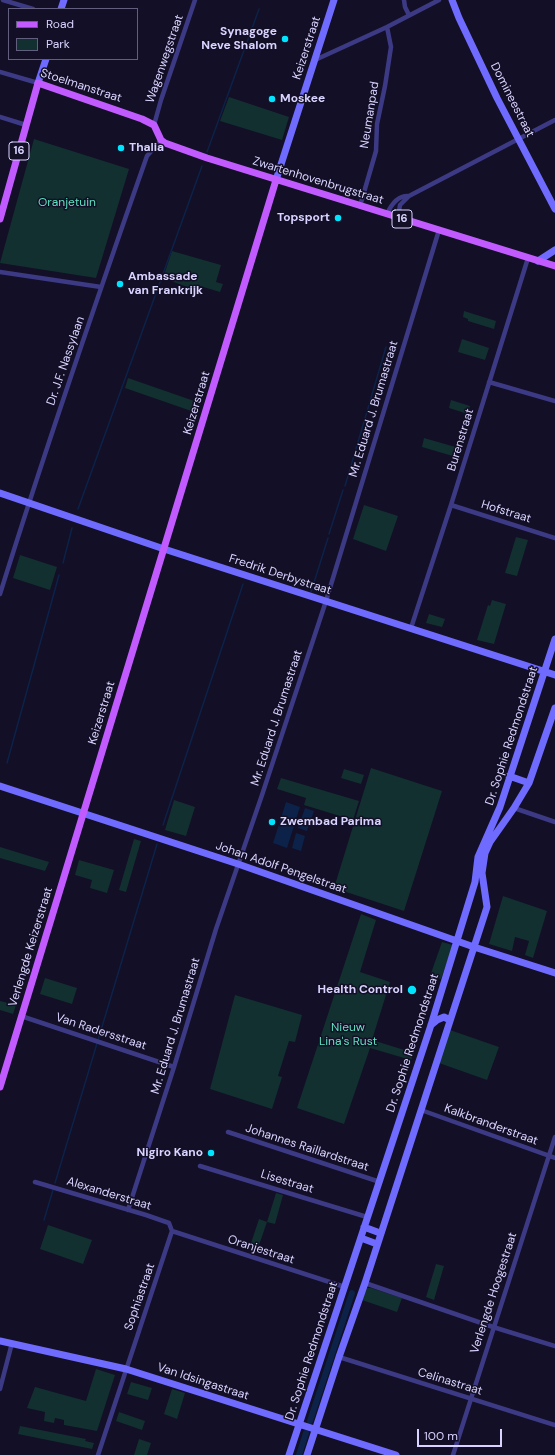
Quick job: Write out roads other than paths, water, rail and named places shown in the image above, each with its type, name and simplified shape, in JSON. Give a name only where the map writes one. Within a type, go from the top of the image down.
[{"type":"main road","name":"Stoelmanstraat","points":[[38,83],[142,118],[154,125]]},
{"type":"main road","name":"16","points":[[0,219],[38,83]]},
{"type":"main road","points":[[154,125],[161,140]]},
{"type":"main road","name":"Zwartenhovenbrugstraat","points":[[161,140],[165,143],[200,156],[555,266]]},
{"type":"main road","name":"Keizerstraat","points":[[83,813],[276,180]]},
{"type":"main road","name":"Verlengde Keizerstraat","points":[[0,1087],[83,813]]},
{"type":"street","points":[[3,0],[31,8]]},
{"type":"street","name":"Wagenwegstraat","points":[[154,125],[195,0]]},
{"type":"street","name":"Keizerstraat","points":[[276,180],[334,0]]},
{"type":"street","points":[[404,0],[405,7],[409,15]]},
{"type":"street","points":[[315,60],[387,27],[439,0]]},
{"type":"street","name":"Domineestraat","points":[[452,0],[497,98],[520,139],[555,209]]},
{"type":"street","name":"Neumanpad","points":[[360,206],[376,151],[377,124],[391,47],[387,27]]},
{"type":"street","points":[[38,83],[46,60]]},
{"type":"street","name":"Stoelmanstraat","points":[[0,72],[38,83]]},
{"type":"street","points":[[0,118],[26,125]]},
{"type":"street","points":[[398,217],[400,205],[409,196],[555,120]]},
{"type":"street","name":"Dr. J.F. Nassylaan","points":[[0,594],[29,502],[147,156],[161,140]]},
{"type":"street","points":[[387,214],[394,202],[402,197],[409,196]]},
{"type":"street","name":"Mr. Eduard J. Brumastraat","points":[[128,1210],[216,929],[326,601],[439,230]]},
{"type":"street","points":[[538,261],[555,250]]},
{"type":"street","name":"Burenstraat","points":[[411,628],[451,506],[528,258]]},
{"type":"street","points":[[0,272],[101,288]]},
{"type":"street","points":[[490,382],[555,401]]},
{"type":"street","name":"Fredrik Derbystraat","points":[[0,493],[164,549],[555,675]]},
{"type":"street","name":"Hofstraat","points":[[451,506],[555,538]]},
{"type":"street","name":"Dr. Sophie Redmondstraat","points":[[307,1455],[365,1283],[487,907],[482,873],[485,853],[494,830],[509,776],[545,672],[555,638]]},
{"type":"street","name":"Dr. Sophie Redmondstraat","points":[[289,1455],[431,1025],[475,882],[478,857],[494,830],[514,808],[529,783],[555,708]]},
{"type":"street","points":[[509,776],[529,783]]},
{"type":"street","name":"Johan Adolf Pengelstraat","points":[[0,786],[238,864],[555,974]]},
{"type":"street","points":[[514,808],[555,822]]},
{"type":"street","name":"Van Radersstraat","points":[[21,1016],[174,1067]]},
{"type":"street","points":[[431,1025],[444,1017],[450,1020]]},
{"type":"street","name":"Kalkbranderstraat","points":[[421,1110],[555,1158]]},
{"type":"street","name":"Johannes Raillardstraat","points":[[228,1132],[380,1182]]},
{"type":"street","name":"Verlengde Hoogestraat","points":[[453,1455],[555,1137]]},
{"type":"street","name":"Lisestraat","points":[[200,1166],[368,1217]]},
{"type":"street","name":"Alexanderstraat","points":[[35,1182],[146,1215],[169,1224],[172,1231]]},
{"type":"street","points":[[364,1227],[380,1233]]},
{"type":"street","name":"Oranjestraat","points":[[172,1231],[345,1287]]},
{"type":"street","name":"Sophiastraat","points":[[98,1455],[172,1231]]},
{"type":"street","points":[[360,1238],[377,1244]]},
{"type":"street","points":[[365,1283],[493,1327],[555,1346]]},
{"type":"street","name":"Van Idsingastraat","points":[[0,1340],[126,1369],[396,1455]]},
{"type":"street","points":[[0,1389],[12,1343]]},
{"type":"street","name":"Celinastraat","points":[[339,1357],[555,1425]]},
{"type":"water","points":[[286,802],[300,807],[287,848],[273,843]]},
{"type":"water","points":[[305,808],[314,811],[307,831],[298,828]]},
{"type":"water","points":[[296,833],[305,836],[301,851],[292,848]]},
{"type":"waterway","points":[[207,152],[259,9]]},
{"type":"waterway","points":[[78,509],[202,166]]},
{"type":"waterway","points":[[345,486],[386,347]]},
{"type":"waterway","points":[[329,534],[343,490]]},
{"type":"waterway","points":[[63,563],[72,528]]},
{"type":"waterway","points":[[311,592],[328,538]]},
{"type":"waterway","points":[[7,763],[59,575]]},
{"type":"waterway","points":[[163,825],[243,584]]},
{"type":"waterway","points":[[55,1183],[157,844]]},
{"type":"waterway","points":[[44,1220],[53,1190]]},
{"type":"waterway","points":[[310,1421],[352,1293]]},
{"type":"waterway","points":[[299,1455],[306,1433]]},
{"type":"place","name":"Synagoge Neve Shalom","points":[[285,39]]},
{"type":"place","name":"Moskee","points":[[272,99]]},
{"type":"place","name":"Thalia","points":[[121,148]]},
{"type":"place","name":"Topsport","points":[[338,218]]},
{"type":"place","name":"Ambassade van Frankrijk","points":[[120,284]]},
{"type":"place","name":"Zwembad Parima","points":[[272,822]]},
{"type":"place","name":"Health Control","points":[[412,990]]},
{"type":"place","name":"Nigiro Kano","points":[[211,1153]]},
{"type":"park label","name":"Oranjetuin","points":[[67,203]]},
{"type":"park label","name":"Nieuw Lina's Rust","points":[[348,1035]]}]
